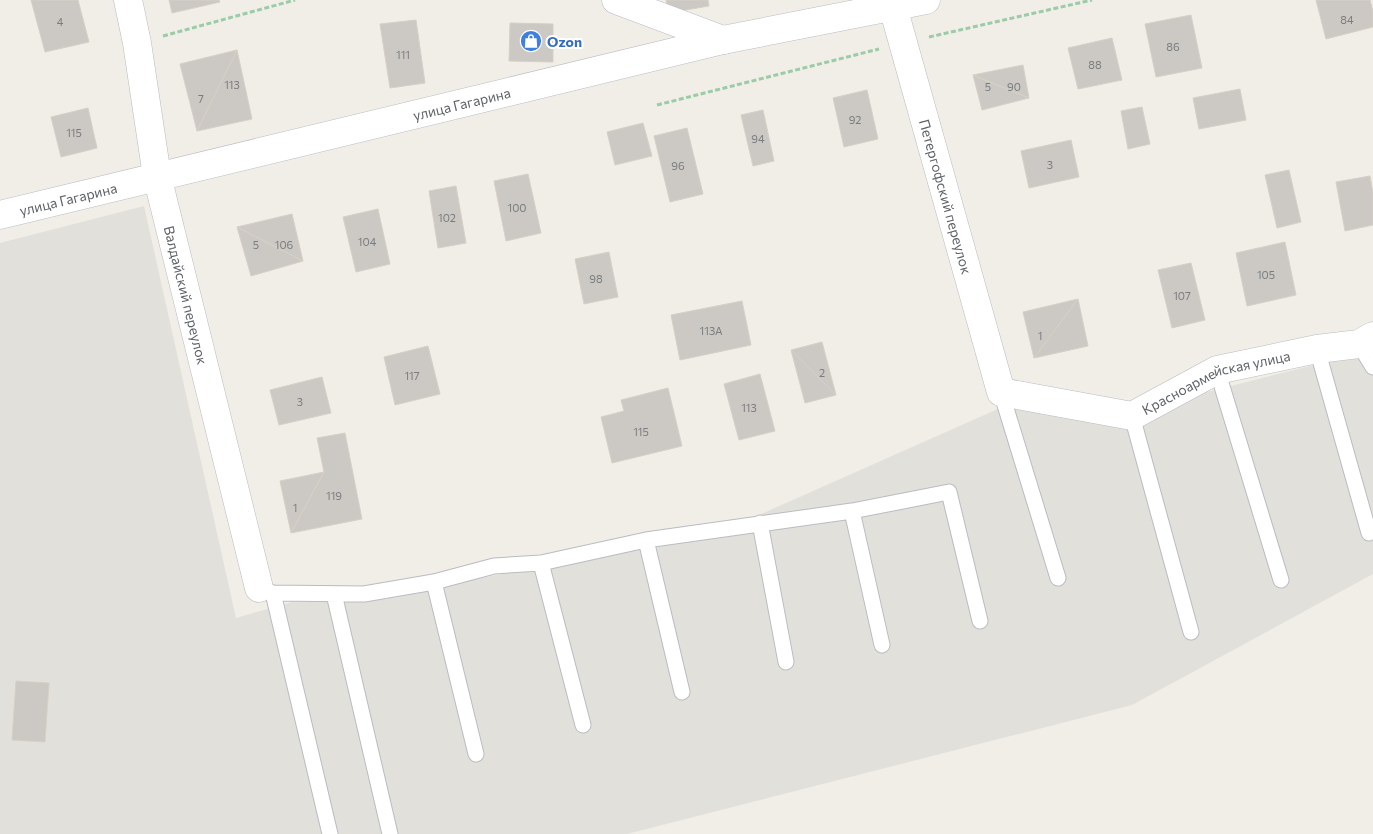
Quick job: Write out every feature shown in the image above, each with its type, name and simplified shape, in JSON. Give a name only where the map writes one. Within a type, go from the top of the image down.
[{"type":"street","name":"Валдайский переулок","points":[[128,0],[137,43],[157,176],[266,591]]},
{"type":"street","points":[[616,0],[723,40]]},
{"type":"street","name":"улица Гагарина","points":[[0,215],[723,40],[892,4],[926,0]]},
{"type":"street","name":"Петергофский переулок","points":[[892,4],[1002,392]]},
{"type":"street","name":"Красноармейская улица","points":[[1002,392],[1132,416],[1217,370],[1317,349],[1368,349]]},
{"type":"lane","points":[[1317,349],[1369,533]]},
{"type":"lane","points":[[1217,370],[1281,580]]},
{"type":"lane","points":[[1002,392],[1058,578]]},
{"type":"lane","points":[[1132,416],[1191,632]]},
{"type":"lane","points":[[330,834],[266,591],[364,594],[434,582],[494,566],[541,563],[646,540],[852,511],[949,492],[980,621]]},
{"type":"lane","points":[[852,511],[882,645]]},
{"type":"lane","points":[[760,523],[786,662]]},
{"type":"lane","points":[[646,540],[682,692]]},
{"type":"lane","points":[[541,563],[583,725]]},
{"type":"lane","points":[[434,582],[476,754]]},
{"type":"lane","points":[[334,594],[390,834]]},
{"type":"path","points":[[137,43],[295,0]]},
{"type":"path","points":[[657,105],[904,42],[1092,0]]},
{"type":"shaded area","points":[[144,206],[236,618],[292,602],[364,602],[732,527],[1000,408],[1183,398],[1342,358],[1373,345],[1373,574],[1132,705],[627,834],[0,834],[0,243]]},
{"type":"building","points":[[31,0],[78,0],[89,42],[45,52]]},
{"type":"building","points":[[169,0],[219,0],[220,2],[172,13]]},
{"type":"building","points":[[666,0],[708,0],[709,6],[668,13]]},
{"type":"building","points":[[1316,0],[1370,0],[1373,11],[1373,27],[1326,39]]},
{"type":"building","points":[[1191,15],[1202,68],[1156,77],[1145,24]]},
{"type":"building","points":[[416,20],[425,83],[390,88],[380,24]]},
{"type":"building","points":[[510,23],[553,24],[553,62],[509,61]]},
{"type":"building","points":[[1112,38],[1122,80],[1078,89],[1068,48]]},
{"type":"building","points":[[237,50],[197,131],[180,64]]},
{"type":"building","points":[[237,50],[252,119],[197,131]]},
{"type":"building","points":[[1023,65],[1029,98],[973,75]]},
{"type":"building","points":[[973,75],[1029,98],[982,110]]},
{"type":"building","points":[[1240,89],[1246,120],[1199,129],[1193,98]]},
{"type":"building","points":[[867,90],[878,139],[844,147],[833,98]]},
{"type":"building","points":[[1142,107],[1150,144],[1128,149],[1121,111]]},
{"type":"building","points":[[88,108],[97,148],[61,157],[51,117]]},
{"type":"building","points":[[763,110],[774,161],[753,166],[741,115]]},
{"type":"building","points":[[643,123],[652,156],[615,165],[607,132]]},
{"type":"building","points":[[687,128],[703,194],[670,202],[654,136]]},
{"type":"building","points":[[1071,140],[1079,177],[1029,188],[1021,151]]},
{"type":"building","points":[[1289,170],[1301,222],[1277,228],[1265,175]]},
{"type":"building","points":[[528,174],[541,233],[506,241],[494,181]]},
{"type":"building","points":[[1370,176],[1373,193],[1373,225],[1345,231],[1336,182]]},
{"type":"building","points":[[456,186],[466,243],[438,248],[429,191]]},
{"type":"building","points":[[378,209],[390,264],[356,272],[343,217]]},
{"type":"building","points":[[292,214],[303,261],[237,227]]},
{"type":"building","points":[[237,227],[303,261],[251,276]]},
{"type":"building","points":[[1285,242],[1296,295],[1247,306],[1236,253]]},
{"type":"building","points":[[609,252],[618,297],[584,304],[575,259]]},
{"type":"building","points":[[1191,263],[1205,320],[1172,328],[1158,270]]},
{"type":"building","points":[[1078,299],[1088,346],[1034,358]]},
{"type":"building","points":[[1078,299],[1034,358],[1023,312]]},
{"type":"building","points":[[742,301],[751,345],[680,360],[671,315]]},
{"type":"building","points":[[822,342],[836,395],[791,350]]},
{"type":"building","points":[[428,346],[440,394],[395,405],[384,357]]},
{"type":"building","points":[[791,350],[836,395],[805,403]]},
{"type":"building","points":[[760,374],[775,431],[739,440],[724,384]]},
{"type":"building","points":[[322,377],[331,413],[279,425],[270,390]]},
{"type":"building","points":[[668,388],[682,446],[612,463],[601,417],[624,411],[621,400]]},
{"type":"building","points":[[345,433],[362,519],[291,533],[324,472],[317,438]]},
{"type":"building","points":[[324,472],[291,533],[280,481]]},
{"type":"building","points":[[16,681],[49,683],[45,742],[12,740]]},
{"type":"place","name":"Ozon","points":[[531,41]]}]
